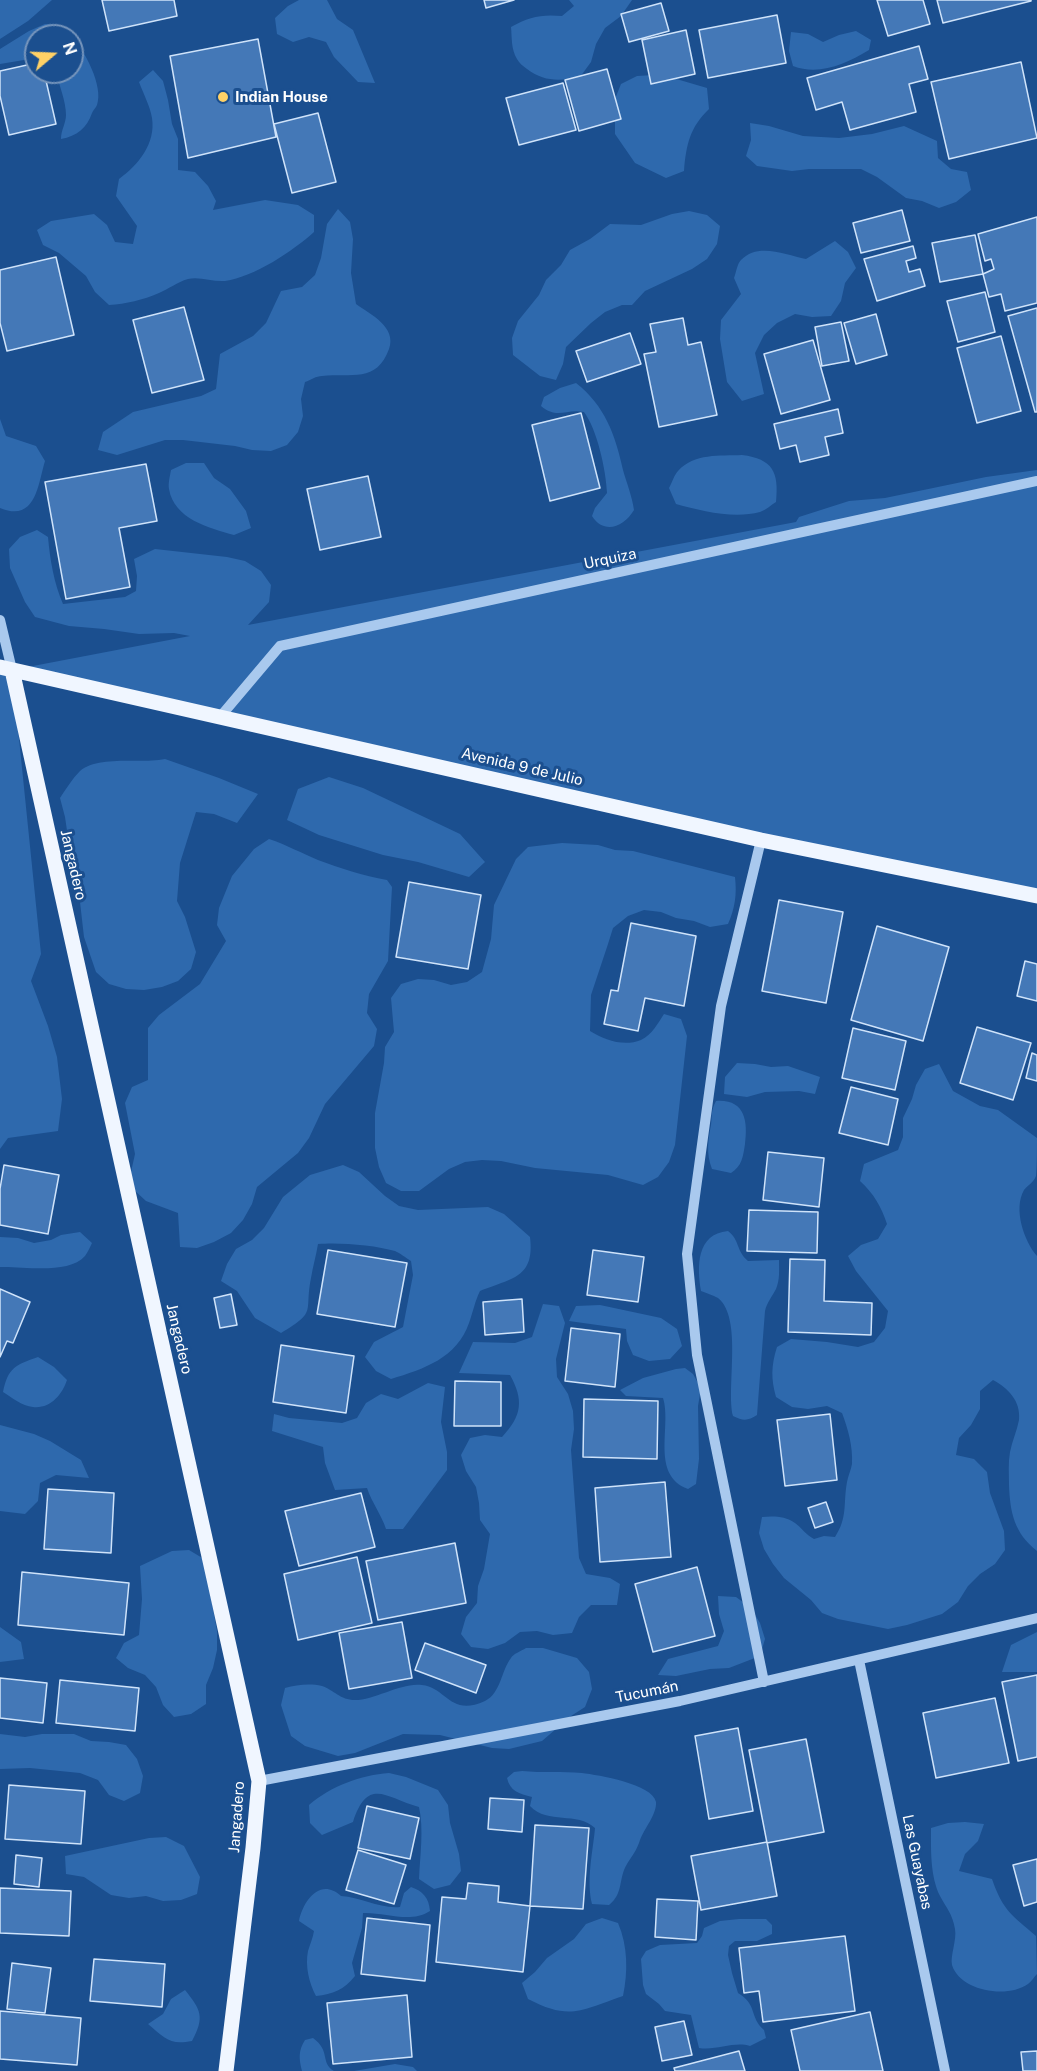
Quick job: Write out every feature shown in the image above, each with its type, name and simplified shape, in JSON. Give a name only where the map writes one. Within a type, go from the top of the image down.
[{"type":"main road","name":"Avenida 9 de Julio","points":[[6,668],[761,840],[1037,896]]},
{"type":"main road","name":"Jangadero","points":[[6,668],[259,1781],[226,2071]]},
{"type":"street","name":"Urquiza","points":[[220,717],[280,646],[1037,481]]},
{"type":"street","name":"Jangadero","points":[[0,620],[6,668]]},
{"type":"street","points":[[761,840],[722,1006],[687,1254],[697,1355],[764,1682]]},
{"type":"street","name":"Tucumán","points":[[259,1781],[680,1701],[1037,1618]]},
{"type":"street","name":"Las Guayabas","points":[[859,1660],[945,2071]]},
{"type":"shaded area","points":[[0,0],[52,0],[28,21],[0,39]]},
{"type":"shaded area","points":[[299,0],[327,0],[337,19],[353,30],[375,83],[358,82],[334,57],[326,42],[309,37],[293,42],[277,34],[275,18]]},
{"type":"shaded area","points":[[569,0],[632,0],[621,16],[605,28],[596,44],[591,62],[580,77],[559,80],[533,73],[521,64],[515,55],[511,27],[535,17],[562,16],[574,6]]},
{"type":"shaded area","points":[[856,31],[871,40],[869,50],[832,67],[813,70],[793,66],[789,51],[791,32],[808,34],[823,42]]},
{"type":"shaded area","points":[[24,34],[24,60],[0,64],[0,49]]},
{"type":"shaded area","points":[[84,54],[98,88],[97,106],[84,127],[72,136],[61,139],[66,118],[60,84],[84,84]]},
{"type":"shaded area","points":[[153,70],[163,81],[172,124],[178,139],[178,170],[195,172],[208,186],[216,201],[213,210],[265,200],[298,205],[314,215],[314,232],[284,255],[236,279],[216,281],[188,279],[147,298],[109,305],[95,292],[86,276],[59,253],[43,245],[37,230],[51,221],[94,214],[107,225],[115,242],[133,244],[137,226],[116,196],[119,179],[139,160],[151,137],[153,128],[151,113],[139,82]]},
{"type":"shaded area","points":[[654,75],[707,88],[709,109],[697,123],[690,137],[684,171],[666,178],[635,163],[615,134],[615,99],[621,84],[637,76]]},
{"type":"shaded area","points":[[750,123],[803,136],[839,138],[872,134],[904,126],[937,141],[938,158],[951,169],[967,172],[971,190],[956,202],[939,208],[906,198],[877,177],[861,169],[792,171],[757,166],[746,156],[751,140]]},
{"type":"shaded area","points":[[338,209],[350,222],[353,239],[351,273],[356,304],[381,322],[389,334],[389,349],[378,367],[362,374],[320,376],[305,382],[301,399],[303,416],[298,432],[287,445],[271,451],[183,440],[165,440],[117,455],[98,450],[103,432],[133,412],[201,396],[216,389],[220,354],[253,336],[266,323],[281,291],[302,287],[315,275],[321,258],[327,224]]},
{"type":"shaded area","points":[[689,211],[707,215],[720,226],[717,244],[707,259],[692,269],[645,291],[632,305],[622,305],[605,312],[591,323],[566,347],[563,364],[556,380],[540,376],[513,355],[512,338],[518,321],[570,250],[610,224],[641,225],[672,214]]},
{"type":"shaded area","points":[[835,241],[848,252],[856,268],[845,283],[841,301],[831,316],[812,317],[795,314],[777,323],[764,335],[755,353],[764,394],[742,401],[727,382],[720,339],[721,320],[741,294],[734,278],[740,262],[748,255],[764,251],[806,259]]},
{"type":"shaded area","points":[[576,383],[602,411],[616,444],[632,500],[634,510],[630,516],[614,526],[602,525],[592,516],[595,508],[607,493],[600,450],[589,419],[584,412],[557,413],[541,406],[544,397],[560,388]]},
{"type":"shaded area","points":[[0,419],[6,436],[36,446],[45,461],[33,499],[21,510],[12,511],[0,508]]},
{"type":"shaded area","points":[[742,455],[761,460],[772,469],[776,483],[776,502],[760,512],[739,515],[676,504],[669,488],[684,465],[699,458]]},
{"type":"shaded area","points":[[186,463],[204,463],[214,478],[230,489],[246,511],[251,528],[234,535],[194,521],[178,508],[169,489],[171,470]]},
{"type":"shaded area","points":[[1037,470],[1037,896],[12,670],[190,636],[174,633],[139,634],[69,626],[35,617],[25,602],[10,568],[9,549],[20,537],[37,530],[48,537],[53,571],[63,604],[125,597],[136,591],[137,576],[134,559],[155,549],[245,561],[261,571],[271,585],[269,602],[248,625],[796,522],[799,517],[849,501],[885,498],[986,477]]},
{"type":"shaded area","points":[[0,667],[12,670],[41,954],[31,981],[57,1057],[62,1099],[58,1131],[8,1138],[0,1149]]},
{"type":"shaded area","points":[[165,759],[258,794],[237,823],[214,814],[196,812],[180,863],[177,901],[185,917],[196,952],[191,969],[178,981],[162,987],[144,990],[126,989],[109,984],[96,972],[84,937],[80,902],[60,798],[77,774],[88,766],[109,761]]},
{"type":"shaded area","points":[[329,777],[363,788],[460,834],[485,862],[469,877],[418,862],[383,855],[319,835],[287,820],[298,789]]},
{"type":"shaded area","points":[[269,839],[335,866],[387,880],[392,887],[388,961],[369,994],[367,1013],[377,1029],[374,1046],[325,1104],[309,1138],[298,1153],[257,1187],[252,1204],[243,1220],[231,1233],[197,1248],[180,1247],[178,1213],[146,1201],[133,1189],[131,1172],[135,1154],[125,1103],[132,1087],[148,1080],[148,1028],[159,1015],[200,984],[226,941],[217,925],[219,908],[232,876],[254,849]]},
{"type":"shaded area","points":[[562,843],[598,845],[615,850],[633,851],[735,877],[735,901],[728,924],[710,927],[661,912],[644,910],[628,916],[613,928],[591,995],[590,1031],[614,1042],[628,1043],[645,1038],[664,1014],[681,1019],[687,1036],[675,1145],[669,1162],[658,1177],[643,1185],[608,1175],[482,1160],[465,1162],[449,1169],[419,1191],[401,1191],[386,1183],[379,1167],[375,1148],[375,1113],[385,1047],[394,1032],[391,998],[401,984],[418,979],[434,980],[451,985],[467,982],[482,972],[491,939],[494,905],[516,859],[528,847]]},
{"type":"shaded area","points":[[737,1063],[771,1067],[788,1066],[820,1077],[815,1094],[799,1091],[765,1092],[747,1097],[724,1094],[725,1077]]},
{"type":"shaded area","points":[[939,1064],[953,1091],[980,1106],[998,1110],[1037,1138],[1036,1176],[1024,1190],[1020,1215],[1024,1234],[1037,1256],[1037,1551],[1023,1537],[1012,1513],[1009,1460],[1019,1420],[1018,1407],[1008,1391],[993,1380],[980,1391],[980,1409],[971,1425],[959,1438],[956,1455],[974,1459],[987,1472],[990,1493],[1004,1531],[1005,1550],[995,1564],[968,1586],[958,1602],[942,1614],[888,1629],[838,1619],[822,1613],[811,1600],[784,1578],[764,1549],[759,1533],[762,1517],[787,1519],[814,1539],[824,1536],[835,1537],[842,1523],[847,1482],[852,1464],[850,1438],[842,1413],[827,1406],[808,1409],[792,1407],[776,1397],[773,1366],[777,1347],[791,1339],[858,1347],[874,1342],[885,1328],[888,1311],[856,1271],[848,1256],[861,1245],[878,1239],[887,1224],[876,1201],[860,1181],[864,1164],[898,1150],[903,1137],[903,1118],[916,1085],[925,1069]]},
{"type":"shaded area","points":[[716,1101],[733,1104],[739,1108],[745,1120],[746,1135],[743,1157],[738,1167],[731,1173],[712,1169],[709,1158],[708,1142]]},
{"type":"shaded area","points":[[343,1165],[359,1172],[399,1206],[418,1210],[488,1207],[504,1214],[530,1237],[531,1251],[525,1269],[511,1279],[480,1291],[464,1335],[456,1345],[427,1366],[391,1379],[376,1371],[365,1357],[374,1342],[403,1327],[413,1275],[411,1261],[399,1253],[367,1246],[318,1244],[305,1315],[281,1333],[255,1318],[237,1291],[221,1281],[236,1249],[252,1240],[264,1228],[283,1197],[310,1175]]},
{"type":"shaded area","points":[[728,1231],[748,1261],[779,1260],[777,1286],[765,1311],[757,1415],[745,1420],[733,1416],[731,1404],[732,1337],[726,1308],[718,1298],[701,1291],[699,1272],[699,1262],[704,1245],[717,1233]]},
{"type":"shaded area","points":[[80,1232],[92,1243],[85,1256],[68,1266],[57,1268],[0,1267],[0,1237],[18,1238],[34,1243]]},
{"type":"shaded area","points":[[543,1304],[559,1306],[565,1323],[556,1359],[557,1377],[568,1394],[573,1411],[574,1429],[571,1450],[579,1558],[586,1574],[610,1578],[620,1584],[617,1605],[591,1605],[579,1617],[572,1633],[553,1635],[537,1631],[520,1632],[505,1643],[488,1649],[471,1647],[461,1634],[466,1617],[477,1603],[478,1586],[484,1569],[490,1534],[480,1520],[476,1487],[466,1471],[461,1455],[470,1438],[485,1435],[502,1437],[514,1422],[519,1400],[510,1375],[459,1373],[473,1342],[515,1343],[532,1337]]},
{"type":"shaded area","points":[[600,1305],[661,1318],[677,1329],[682,1346],[670,1359],[649,1361],[633,1355],[627,1341],[626,1329],[569,1321],[576,1306]]},
{"type":"shaded area","points":[[38,1357],[54,1367],[67,1380],[62,1391],[54,1400],[45,1406],[33,1407],[3,1392],[7,1378],[14,1368]]},
{"type":"shaded area","points":[[685,1368],[693,1374],[701,1388],[698,1406],[699,1459],[696,1484],[688,1489],[676,1482],[669,1473],[665,1449],[663,1398],[626,1396],[620,1390],[643,1378]]},
{"type":"shaded area","points":[[428,1383],[445,1387],[441,1422],[447,1452],[447,1470],[403,1529],[386,1529],[367,1488],[335,1490],[325,1463],[323,1447],[272,1431],[274,1414],[289,1418],[342,1423],[357,1418],[366,1403],[381,1394],[398,1399]]},
{"type":"shaded area","points":[[0,1425],[50,1441],[81,1460],[89,1478],[56,1475],[40,1483],[38,1501],[25,1514],[0,1511]]},
{"type":"shaded area","points":[[189,1550],[204,1559],[217,1631],[217,1650],[206,1685],[206,1704],[191,1714],[174,1717],[163,1705],[156,1687],[145,1675],[128,1668],[116,1658],[124,1643],[139,1635],[142,1599],[140,1566],[172,1551]]},
{"type":"shaded area","points":[[718,1596],[736,1597],[751,1608],[760,1623],[765,1639],[760,1656],[729,1668],[710,1669],[676,1676],[658,1675],[668,1659],[718,1646],[724,1631],[719,1614]]},
{"type":"shaded area","points":[[0,1627],[21,1642],[24,1659],[0,1662]]},
{"type":"shaded area","points":[[1037,1632],[1037,1672],[1002,1672],[1011,1645]]},
{"type":"shaded area","points":[[526,1648],[543,1648],[577,1658],[589,1672],[592,1689],[585,1707],[542,1741],[509,1749],[492,1748],[440,1735],[403,1734],[355,1753],[338,1756],[305,1746],[291,1736],[281,1705],[285,1688],[299,1685],[322,1686],[341,1697],[355,1700],[406,1686],[422,1685],[430,1687],[456,1704],[473,1705],[485,1701],[494,1693],[512,1657]]},
{"type":"shaded area","points":[[0,1734],[25,1737],[42,1734],[74,1734],[91,1741],[126,1745],[137,1759],[143,1776],[140,1793],[124,1801],[109,1795],[98,1780],[80,1773],[30,1768],[0,1769]]},
{"type":"shaded area","points":[[514,1772],[574,1772],[600,1776],[635,1785],[653,1796],[656,1807],[624,1870],[617,1896],[609,1905],[592,1904],[590,1895],[595,1828],[580,1820],[554,1817],[537,1812],[530,1806],[532,1797],[516,1791],[508,1782],[507,1778]]},
{"type":"shaded area","points":[[389,1773],[438,1790],[448,1805],[461,1871],[450,1885],[434,1889],[419,1879],[421,1833],[419,1807],[388,1796],[372,1795],[365,1799],[353,1822],[322,1835],[310,1823],[309,1805],[327,1792],[357,1779]]},
{"type":"shaded area","points":[[948,1823],[984,1824],[978,1841],[965,1854],[959,1871],[992,1879],[1004,1906],[1036,1936],[1037,1974],[1019,1989],[985,1990],[964,1981],[952,1965],[955,1929],[951,1915],[934,1880],[931,1828]]},
{"type":"shaded area","points":[[166,1837],[184,1846],[200,1877],[197,1894],[181,1900],[163,1901],[146,1896],[129,1898],[111,1895],[84,1877],[66,1874],[65,1856],[149,1838]]},
{"type":"shaded area","points":[[411,1887],[425,1896],[430,1911],[414,1917],[363,1913],[362,1928],[352,1963],[355,1976],[347,1985],[338,1990],[316,1996],[307,1968],[308,1951],[314,1931],[299,1921],[309,1899],[320,1890],[326,1889],[341,1896],[400,1907],[404,1893]]},
{"type":"shaded area","points":[[602,1918],[618,1923],[624,1941],[626,1978],[623,1996],[576,2011],[555,2010],[528,1999],[522,1983],[547,1958],[574,1939],[586,1924]]},
{"type":"shaded area","points":[[766,1919],[772,1925],[772,1934],[757,1941],[735,1941],[729,1946],[728,1955],[738,1993],[748,2002],[766,2038],[750,2046],[699,2048],[691,2015],[665,2011],[646,1994],[641,1959],[646,1951],[660,1945],[697,1943],[704,1928],[720,1921]]},
{"type":"shaded area","points":[[185,1990],[198,2009],[199,2026],[192,2041],[168,2040],[148,2024],[163,2014],[171,1999]]},
{"type":"shaded area","points":[[313,2038],[322,2048],[327,2064],[334,2071],[302,2071],[301,2048],[305,2040]]},
{"type":"shaded area","points":[[395,2064],[413,2067],[417,2071],[354,2071]]},
{"type":"building","points":[[102,0],[174,0],[177,16],[109,31]]},
{"type":"building","points":[[484,0],[514,0],[486,8]]},
{"type":"building","points":[[877,0],[923,0],[930,24],[888,36]]},
{"type":"building","points":[[937,0],[1031,0],[1031,1],[943,23]]},
{"type":"building","points":[[661,3],[669,31],[629,42],[621,14]]},
{"type":"building","points":[[777,15],[786,63],[708,78],[699,30]]},
{"type":"building","points":[[686,30],[695,74],[651,84],[642,40]]},
{"type":"building","name":"Indian House","points":[[258,39],[276,137],[188,158],[170,56]]},
{"type":"building","points":[[919,46],[928,79],[909,84],[916,112],[850,130],[842,102],[816,110],[807,78]]},
{"type":"building","points":[[1021,62],[1037,138],[949,159],[931,82]]},
{"type":"building","points":[[24,66],[24,84],[47,84],[56,124],[9,135],[0,96],[0,71]]},
{"type":"building","points":[[607,69],[621,119],[579,131],[565,80]]},
{"type":"building","points":[[563,83],[576,130],[519,145],[506,98]]},
{"type":"building","points":[[318,113],[336,182],[292,193],[274,124]]},
{"type":"building","points":[[902,210],[910,241],[861,253],[853,223]]},
{"type":"building","points":[[1037,217],[1037,303],[1005,311],[1001,294],[989,297],[983,274],[994,269],[991,259],[985,261],[978,234]]},
{"type":"building","points":[[975,235],[983,274],[940,282],[932,243]]},
{"type":"building","points":[[913,246],[916,258],[906,261],[909,272],[920,269],[925,286],[877,301],[864,259]]},
{"type":"building","points":[[56,257],[74,335],[7,351],[0,323],[0,270]]},
{"type":"building","points":[[985,292],[995,332],[958,342],[947,301]]},
{"type":"building","points":[[184,307],[204,380],[152,393],[133,320]]},
{"type":"building","points":[[1037,308],[1037,412],[1035,412],[1008,316]]},
{"type":"building","points":[[876,314],[887,355],[856,364],[844,323]]},
{"type":"building","points":[[683,318],[688,345],[701,342],[717,415],[659,427],[644,354],[656,352],[650,324]]},
{"type":"building","points":[[841,322],[849,361],[822,366],[815,327]]},
{"type":"building","points":[[630,333],[641,364],[587,382],[576,351]]},
{"type":"building","points":[[1001,336],[1021,411],[977,423],[957,348]]},
{"type":"building","points":[[813,340],[830,400],[781,414],[764,354]]},
{"type":"building","points":[[838,409],[843,433],[825,437],[829,455],[800,462],[796,445],[780,449],[774,424]]},
{"type":"building","points":[[581,413],[600,488],[550,501],[532,425]]},
{"type":"building","points":[[146,464],[157,521],[119,528],[130,587],[66,599],[45,482]]},
{"type":"building","points":[[368,476],[381,537],[320,550],[307,489]]},
{"type":"building","points":[[409,882],[481,895],[468,969],[396,957]]},
{"type":"building","points":[[779,900],[843,912],[826,1003],[762,991]]},
{"type":"building","points":[[631,923],[696,936],[684,1006],[645,998],[638,1031],[604,1024],[611,990],[618,991]]},
{"type":"building","points":[[877,926],[949,947],[923,1041],[851,1020]]},
{"type":"building","points":[[1025,961],[1037,964],[1037,1001],[1017,996]]},
{"type":"building","points":[[977,1027],[1031,1043],[1013,1100],[960,1083]]},
{"type":"building","points":[[853,1028],[906,1041],[895,1090],[842,1078]]},
{"type":"building","points":[[1032,1053],[1037,1055],[1037,1081],[1026,1078]]},
{"type":"building","points":[[851,1087],[898,1099],[888,1145],[839,1133]]},
{"type":"building","points":[[768,1152],[824,1158],[819,1207],[763,1200]]},
{"type":"building","points":[[4,1165],[59,1175],[48,1234],[0,1225],[0,1189]]},
{"type":"building","points":[[749,1210],[818,1212],[817,1253],[747,1251]]},
{"type":"building","points":[[328,1250],[407,1263],[395,1327],[317,1314]]},
{"type":"building","points":[[593,1250],[644,1257],[638,1302],[587,1295]]},
{"type":"building","points":[[790,1259],[825,1260],[824,1301],[872,1303],[871,1335],[788,1332]]},
{"type":"building","points":[[0,1289],[30,1302],[13,1343],[7,1341],[0,1357]]},
{"type":"building","points":[[231,1294],[237,1325],[220,1328],[214,1298]]},
{"type":"building","points":[[522,1299],[524,1332],[485,1335],[483,1302]]},
{"type":"building","points":[[571,1328],[620,1334],[615,1387],[565,1381]]},
{"type":"building","points":[[281,1345],[354,1356],[346,1413],[273,1402]]},
{"type":"building","points":[[455,1381],[501,1382],[501,1426],[454,1426]]},
{"type":"building","points":[[584,1399],[658,1401],[657,1459],[583,1457]]},
{"type":"building","points":[[830,1414],[837,1480],[785,1486],[777,1420]]},
{"type":"building","points":[[665,1482],[671,1557],[600,1562],[595,1488]]},
{"type":"building","points":[[48,1489],[114,1493],[111,1553],[44,1549]]},
{"type":"building","points":[[361,1493],[375,1547],[299,1566],[285,1511]]},
{"type":"building","points":[[826,1502],[833,1522],[815,1528],[808,1508]]},
{"type":"building","points":[[455,1543],[466,1603],[378,1620],[366,1561]]},
{"type":"building","points":[[357,1557],[372,1623],[298,1640],[284,1574]]},
{"type":"building","points":[[697,1567],[715,1636],[653,1652],[635,1584]]},
{"type":"building","points":[[22,1572],[129,1583],[124,1635],[18,1625]]},
{"type":"building","points":[[402,1622],[412,1678],[349,1689],[339,1633]]},
{"type":"building","points":[[425,1643],[486,1665],[476,1693],[415,1670]]},
{"type":"building","points":[[1037,1675],[1037,1757],[1018,1761],[1002,1682]]},
{"type":"building","points":[[0,1678],[47,1683],[43,1723],[0,1718]]},
{"type":"building","points":[[60,1680],[139,1688],[135,1731],[56,1723]]},
{"type":"building","points":[[995,1698],[1009,1763],[936,1778],[923,1713]]},
{"type":"building","points":[[738,1728],[753,1811],[709,1819],[695,1736]]},
{"type":"building","points":[[806,1739],[824,1832],[767,1843],[749,1750]]},
{"type":"building","points":[[9,1785],[85,1791],[81,1844],[5,1839]]},
{"type":"building","points":[[490,1798],[524,1800],[522,1832],[488,1829]]},
{"type":"building","points":[[367,1806],[419,1818],[410,1859],[358,1848]]},
{"type":"building","points":[[535,1825],[589,1828],[583,1909],[530,1906]]},
{"type":"building","points":[[767,1842],[777,1896],[701,1910],[691,1856]]},
{"type":"building","points":[[358,1850],[406,1865],[394,1904],[346,1890]]},
{"type":"building","points":[[16,1855],[42,1858],[39,1887],[14,1884]]},
{"type":"building","points":[[1037,1859],[1037,1902],[1024,1906],[1013,1865]]},
{"type":"building","points":[[468,1883],[499,1886],[498,1902],[530,1906],[523,1972],[436,1962],[442,1897],[466,1899]]},
{"type":"building","points":[[0,1888],[71,1891],[69,1936],[0,1933]]},
{"type":"building","points":[[657,1899],[698,1901],[696,1940],[655,1937]]},
{"type":"building","points":[[367,1918],[430,1925],[425,1981],[361,1974]]},
{"type":"building","points":[[845,1936],[855,2011],[763,2022],[759,1991],[744,1993],[739,1948]]},
{"type":"building","points":[[94,1959],[165,1964],[162,2007],[90,2001]]},
{"type":"building","points":[[12,1963],[51,1968],[45,2013],[7,2009]]},
{"type":"building","points":[[407,1995],[412,2057],[333,2064],[327,2003]]},
{"type":"building","points":[[0,2011],[81,2018],[77,2065],[0,2059]]},
{"type":"building","points":[[870,2012],[883,2071],[800,2071],[791,2030]]},
{"type":"building","points":[[684,2021],[692,2055],[662,2061],[655,2027]]},
{"type":"building","points":[[739,2051],[745,2071],[675,2071],[674,2068]]},
{"type":"building","points":[[1037,2051],[1037,2071],[1023,2071],[1021,2052]]},
{"type":"place","name":"Indian House","points":[[223,97]]}]
